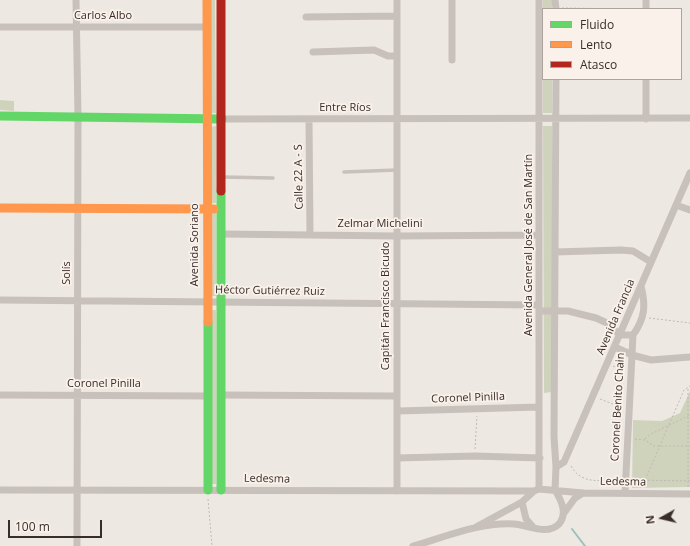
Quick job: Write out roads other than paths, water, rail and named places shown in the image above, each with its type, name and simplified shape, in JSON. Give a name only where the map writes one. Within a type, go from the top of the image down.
[{"type":"street","name":"Solís","points":[[76,0],[78,116],[77,546]]},
{"type":"street","name":"Avenida Soriano","points":[[207,0],[208,490]]},
{"type":"street","points":[[221,0],[221,490]]},
{"type":"street","name":"Capitán Francisco Bicudo","points":[[397,0],[397,491]]},
{"type":"street","points":[[452,0],[452,60]]},
{"type":"street","name":"Avenida General José de San Martín","points":[[537,490],[540,458],[539,0]]},
{"type":"street","points":[[306,17],[397,16]]},
{"type":"street","name":"Carlos Albo","points":[[0,27],[207,27]]},
{"type":"street","points":[[314,52],[374,50],[388,56],[397,56]]},
{"type":"street","points":[[556,80],[554,437],[556,467],[555,490],[562,501],[563,515]]},
{"type":"street","points":[[646,80],[646,119]]},
{"type":"street","name":"Entre Ríos","points":[[0,116],[309,120],[540,120],[690,118]]},
{"type":"street","name":"Calle 22 A - S","points":[[309,120],[310,235]]},
{"type":"street","name":"Avenida Francia","points":[[556,467],[564,462],[690,173]]},
{"type":"street","points":[[676,205],[690,210]]},
{"type":"street","points":[[0,208],[221,209]]},
{"type":"street","name":"Zelmar Michelini","points":[[222,234],[397,236],[539,235]]},
{"type":"street","points":[[555,252],[621,250],[633,252],[652,262]]},
{"type":"street","points":[[620,335],[633,335],[639,326],[646,302],[642,286]]},
{"type":"street","name":"Héctor Gutiérrez Ruiz","points":[[0,300],[221,301],[539,308],[568,311],[596,318],[607,323],[620,335]]},
{"type":"street","name":"Coronel Benito Chain","points":[[624,493],[633,335]]},
{"type":"street","points":[[615,347],[632,355],[651,360],[690,357]]},
{"type":"street","name":"Coronel Pinilla","points":[[0,395],[208,396]]},
{"type":"street","points":[[221,395],[397,396]]},
{"type":"street","name":"Coronel Pinilla","points":[[398,410],[540,407]]},
{"type":"street","points":[[397,458],[475,456],[540,458]]},
{"type":"street","name":"Ledesma","points":[[0,490],[537,490]]},
{"type":"street","points":[[413,546],[476,527],[519,503],[537,490],[555,490]]},
{"type":"street","name":"Ledesma","points":[[555,490],[583,493],[689,494]]},
{"type":"street","points":[[512,491],[526,519],[534,528]]},
{"type":"street","points":[[476,527],[516,524],[542,530],[552,528],[558,524],[575,498],[583,493]]},
{"type":"lane","points":[[344,172],[397,170]]},
{"type":"lane","points":[[221,177],[273,178]]},
{"type":"waterway","points":[[572,529],[585,546]]}]
